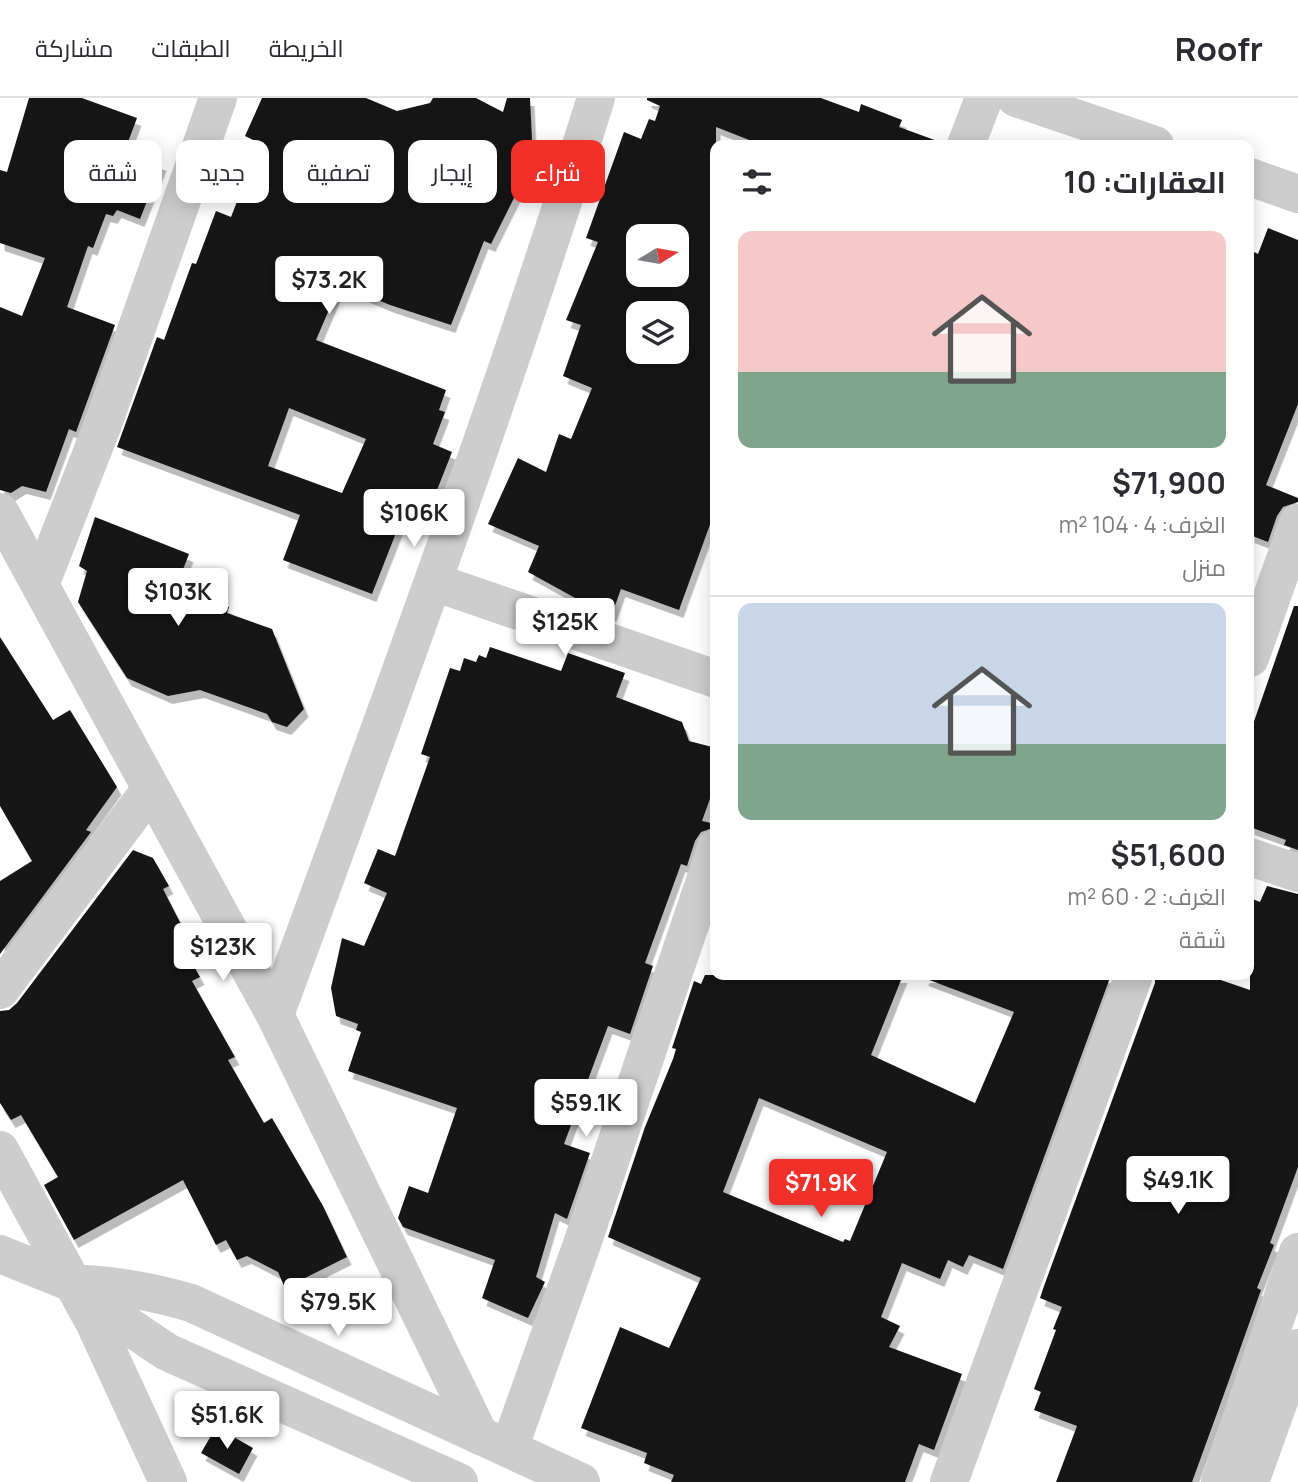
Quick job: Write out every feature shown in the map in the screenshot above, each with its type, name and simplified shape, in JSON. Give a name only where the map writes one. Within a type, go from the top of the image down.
[{"type":"street","points":[[40,585],[103,424],[218,98]]},
{"type":"street","points":[[275,1015],[434,582],[549,247],[596,98]]},
{"type":"street","points":[[969,140],[984,98]]},
{"type":"street","points":[[1016,98],[1140,140]]},
{"type":"street","points":[[1254,178],[1298,194]]},
{"type":"street","points":[[0,512],[275,1015],[494,1442]]},
{"type":"street","points":[[1254,647],[1298,523]]},
{"type":"street","points":[[434,582],[710,677]]},
{"type":"street","points":[[0,990],[151,789]]},
{"type":"street","points":[[1254,858],[1298,873]]},
{"type":"street","points":[[494,1442],[582,1244],[710,866]]},
{"type":"street","points":[[949,1482],[1132,980]]},
{"type":"street","points":[[0,1150],[94,1324],[168,1482]]},
{"type":"street","points":[[1220,1482],[1298,1252]]},
{"type":"street","points":[[0,1254],[72,1283],[111,1315],[167,1352],[459,1482]]},
{"type":"street","points":[[72,1283],[152,1291],[191,1304],[582,1482]]},
{"type":"street","points":[[1250,1482],[1298,1348]]},
{"type":"building","points":[[29,98],[82,98],[137,118],[129,140],[64,140],[64,203],[146,203],[140,219],[117,210],[113,216],[106,214],[93,248],[88,246],[67,307],[115,325],[76,432],[69,429],[46,492],[22,486],[11,493],[0,490],[0,307],[22,316],[45,258],[0,243],[0,170],[7,172]]},
{"type":"building","points":[[262,98],[366,98],[397,111],[430,103],[433,98],[476,98],[503,112],[507,98],[530,98],[532,140],[511,140],[512,203],[491,244],[484,241],[451,325],[390,305],[340,284],[316,340],[446,390],[439,410],[445,412],[433,444],[452,452],[426,518],[405,510],[372,594],[283,560],[300,515],[117,447],[157,337],[164,340],[192,263],[196,264],[216,211],[231,217],[236,203],[269,203],[269,140],[254,140],[245,136]],"holes":[[[289,408],[366,439],[342,493],[268,466]]]},
{"type":"building","points":[[647,98],[821,98],[859,112],[861,104],[902,120],[899,127],[935,140],[749,140],[716,127],[716,140],[710,140],[710,525],[679,610],[621,589],[612,614],[586,604],[528,572],[539,546],[488,524],[518,458],[546,472],[559,434],[571,439],[592,388],[563,376],[581,325],[566,320],[598,242],[586,238],[599,203],[605,203],[605,185],[624,132],[641,139],[649,119],[655,121],[660,106]]},
{"type":"building","points":[[1268,228],[1298,240],[1298,404],[1266,485],[1298,498],[1298,502],[1283,507],[1268,542],[1254,537],[1254,252],[1258,254]]},
{"type":"building","points":[[95,517],[189,554],[177,585],[229,607],[227,613],[272,629],[304,709],[287,727],[272,722],[267,714],[200,690],[168,696],[127,678],[78,602],[87,571],[79,566]]},
{"type":"building","points":[[1294,606],[1298,606],[1298,850],[1284,845],[1286,840],[1254,828],[1254,721]]},
{"type":"building","points":[[0,637],[53,720],[70,710],[117,787],[86,830],[91,832],[0,954],[0,881],[32,861],[0,806]]},
{"type":"building","points":[[490,647],[561,671],[568,653],[625,673],[616,697],[682,722],[689,741],[710,746],[710,799],[702,821],[710,823],[710,829],[701,832],[695,841],[687,866],[681,864],[645,963],[653,966],[630,1034],[608,1026],[564,1144],[590,1153],[567,1219],[555,1213],[536,1277],[545,1282],[528,1318],[482,1298],[495,1260],[403,1227],[398,1218],[409,1186],[428,1193],[457,1108],[348,1071],[361,1032],[356,1030],[358,1024],[336,1016],[331,988],[342,938],[364,946],[387,893],[364,883],[378,849],[395,856],[430,757],[421,754],[450,668],[460,671],[464,658],[476,662],[479,655],[486,658]]},
{"type":"building","points":[[133,850],[153,858],[169,886],[163,889],[187,936],[179,940],[200,977],[192,981],[235,1057],[228,1060],[264,1123],[272,1118],[323,1206],[347,1257],[285,1288],[278,1272],[247,1256],[237,1260],[226,1240],[216,1245],[183,1180],[74,1240],[44,1185],[58,1177],[21,1115],[11,1120],[0,1103],[0,1011],[9,1010],[17,1003]]},
{"type":"building","points":[[1267,886],[1298,894],[1298,1167],[1270,1243],[1274,1245],[1257,1288],[1261,1290],[1192,1482],[1056,1482],[1077,1426],[1034,1410],[1041,1392],[1034,1389],[1062,1307],[1040,1298],[1044,1286],[1155,980],[1221,980],[1250,990],[1250,980],[1254,980],[1254,900],[1260,902]]},
{"type":"building","points":[[705,975],[710,975],[710,980],[901,980],[871,1055],[975,1103],[1014,1012],[929,980],[1109,980],[1003,1269],[969,1255],[963,1267],[948,1260],[940,1279],[902,1263],[881,1317],[900,1326],[889,1347],[962,1374],[934,1450],[919,1444],[905,1482],[671,1482],[674,1475],[644,1463],[647,1453],[581,1428],[620,1327],[669,1348],[701,1278],[608,1237],[645,1127],[673,1059],[676,1049],[672,1048],[694,981],[701,984]],"holes":[[[759,1098],[887,1152],[850,1241],[845,1239],[843,1242],[723,1192]]]},
{"type":"building","points":[[216,1427],[253,1448],[239,1474],[201,1453]]}]
